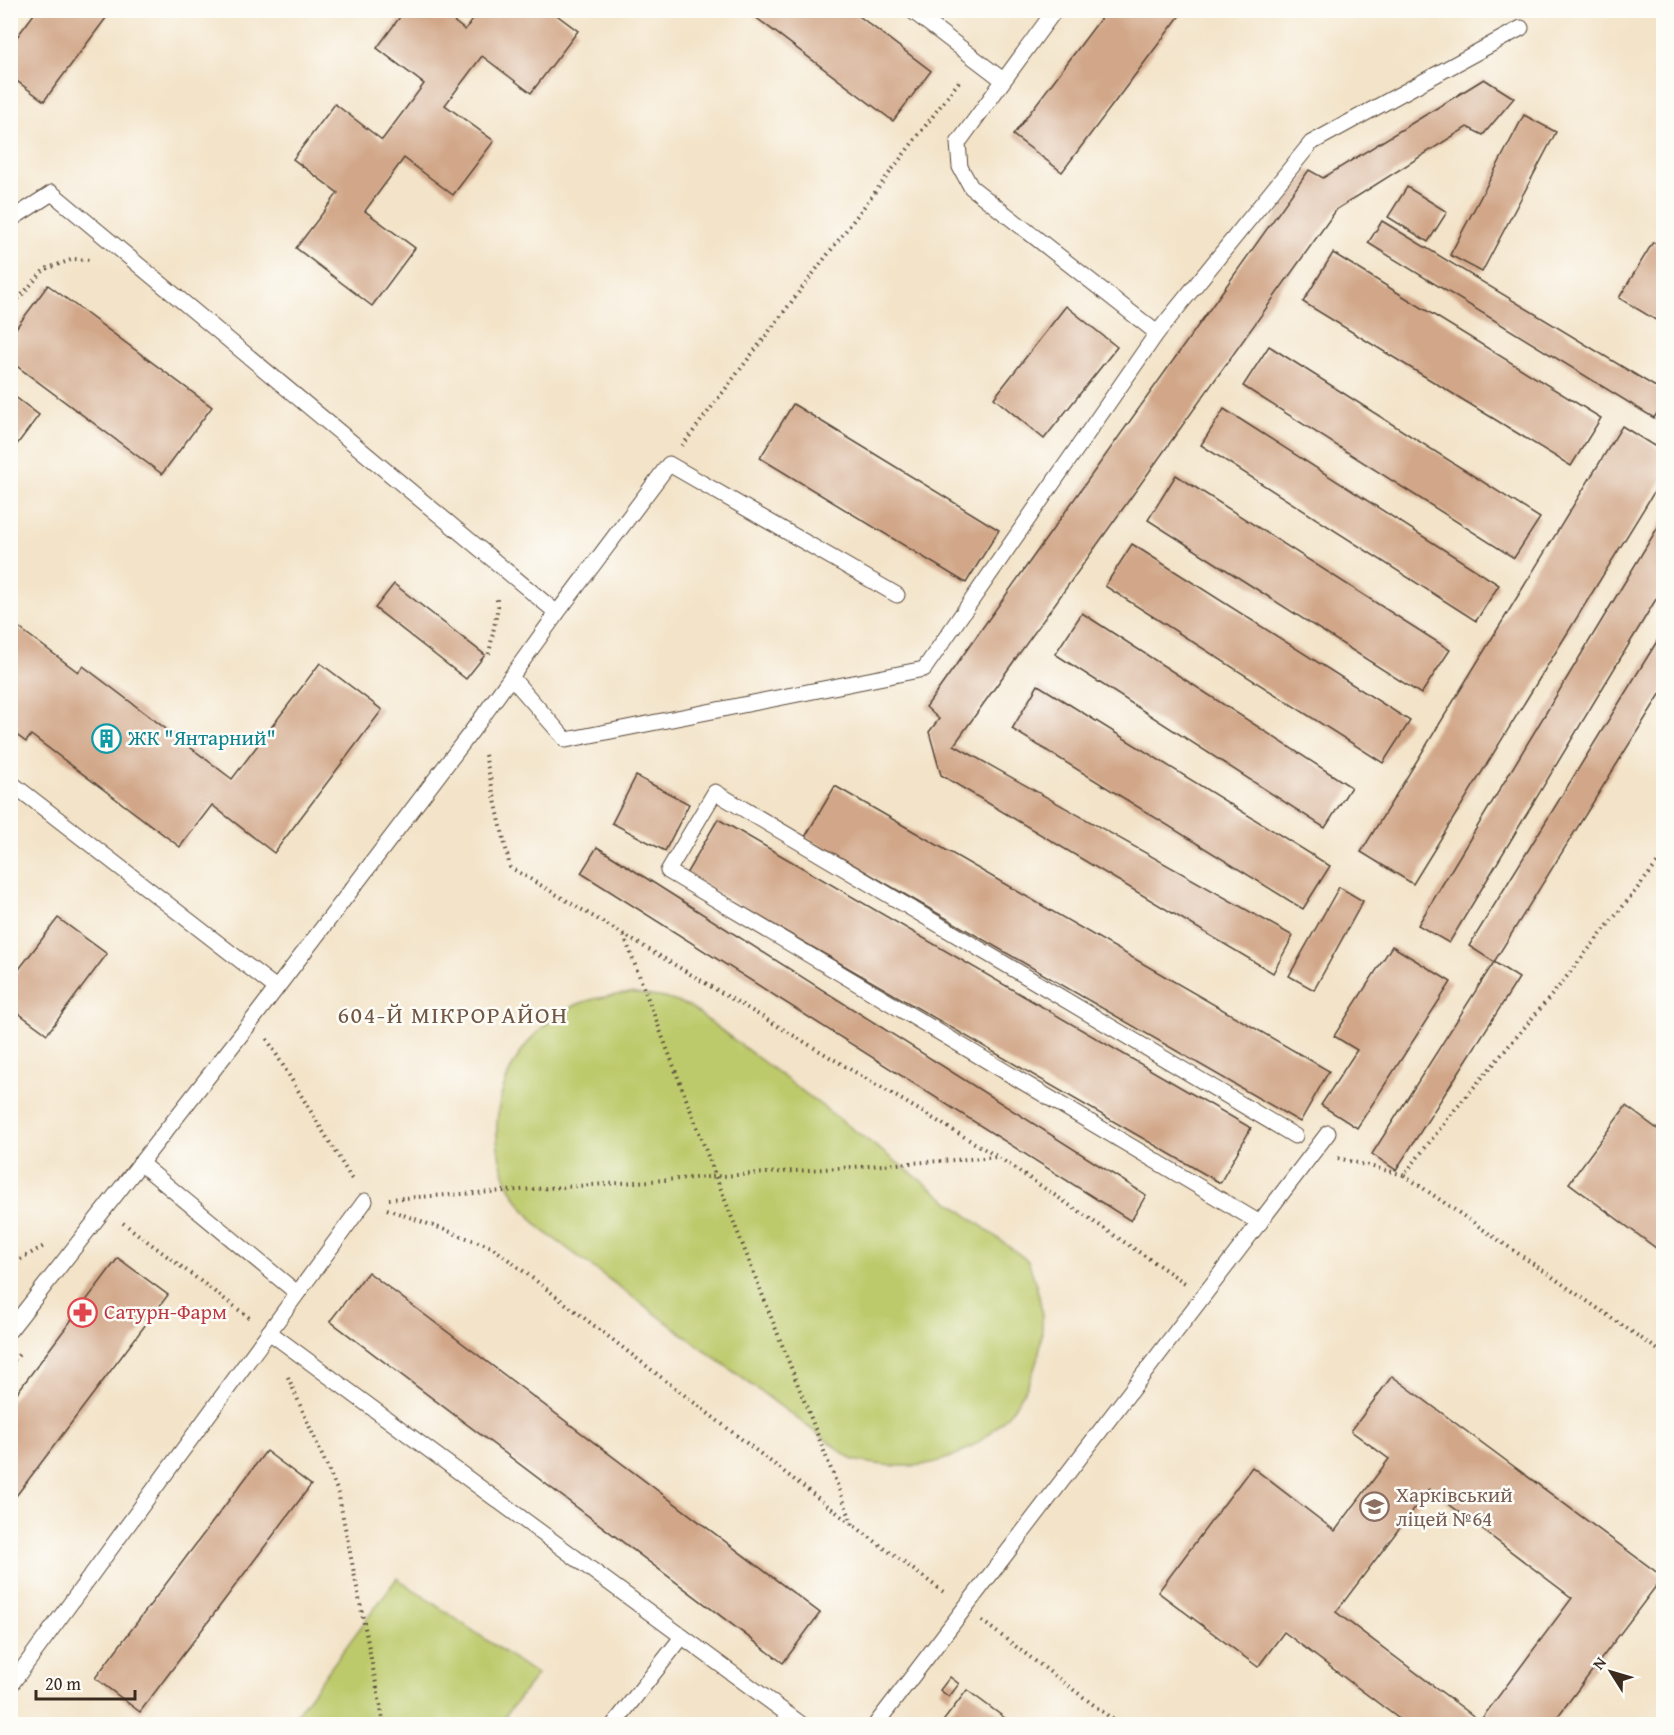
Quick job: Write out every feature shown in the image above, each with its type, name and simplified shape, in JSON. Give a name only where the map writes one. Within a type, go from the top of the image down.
[{"type":"lane","points":[[911,10],[1003,80]]},
{"type":"lane","points":[[1055,10],[958,143],[960,167],[971,187],[1157,333]]},
{"type":"lane","points":[[511,677],[566,740],[924,669],[1157,333],[1311,143],[1521,28]]},
{"type":"lane","points":[[10,219],[52,193],[557,613]]},
{"type":"lane","points":[[10,1330],[254,1018],[478,723],[669,464],[897,595]]},
{"type":"lane","points":[[10,782],[276,988]]},
{"type":"lane","points":[[1260,1223],[668,871],[715,792],[1295,1136]]},
{"type":"lane","points":[[876,1725],[1328,1133]]},
{"type":"lane","points":[[140,1163],[297,1293]]},
{"type":"lane","points":[[10,1686],[365,1201]]},
{"type":"lane","points":[[269,1332],[801,1725]]},
{"type":"lane","points":[[614,1725],[682,1637]]},
{"type":"path","points":[[669,464],[976,60]]},
{"type":"path","points":[[10,308],[45,268],[74,259],[94,260]]},
{"type":"path","points":[[478,723],[510,867],[998,1157],[1205,1296]]},
{"type":"path","points":[[1404,1175],[1664,855]]},
{"type":"path","points":[[624,935],[853,1525]]},
{"type":"path","points":[[254,1018],[365,1201],[492,1247],[853,1525],[1119,1725]]},
{"type":"path","points":[[1314,1152],[1404,1175],[1664,1354]]},
{"type":"path","points":[[365,1201],[998,1157]]},
{"type":"path","points":[[121,1222],[269,1332]]},
{"type":"path","points":[[10,1365],[24,1347]]},
{"type":"path","points":[[287,1375],[338,1492],[384,1725]]},
{"type":"green space","points":[[630,993],[665,998],[689,1006],[1028,1261],[1040,1304],[1042,1319],[1040,1345],[1034,1370],[1023,1393],[1009,1414],[991,1433],[970,1448],[947,1459],[922,1465],[887,1465],[853,1460],[541,1229],[529,1215],[508,1184],[497,1144],[497,1120],[501,1097],[509,1075],[520,1054],[534,1036],[552,1020],[585,1001]]},
{"type":"green space","points":[[397,1578],[537,1675],[499,1724],[289,1724]]},
{"type":"building","points":[[37,10],[112,10],[44,101],[10,76],[10,46]]},
{"type":"building","points":[[405,10],[439,10],[465,30],[479,10],[550,10],[578,31],[531,93],[482,56],[445,105],[494,141],[453,195],[404,158],[365,211],[415,248],[372,306],[296,248],[338,193],[293,159],[335,104],[382,140],[424,84],[377,48]]},
{"type":"building","points":[[746,10],[851,10],[931,71],[893,121]]},
{"type":"building","points":[[1107,10],[1184,10],[1062,172],[1013,135]]},
{"type":"building","points":[[1484,79],[1514,98],[1483,135],[1467,127],[1337,209],[954,745],[1293,936],[1273,973],[941,775],[929,732],[939,719],[926,707],[1309,170],[1323,178]]},
{"type":"building","points":[[1524,115],[1556,132],[1482,272],[1450,255]]},
{"type":"building","points":[[1407,187],[1447,212],[1428,242],[1388,217]]},
{"type":"building","points":[[1382,221],[1664,392],[1664,402],[1654,418],[1368,243]]},
{"type":"building","points":[[1653,242],[1664,249],[1664,325],[1619,298]]},
{"type":"building","points":[[1333,253],[1601,418],[1571,466],[1303,302]]},
{"type":"building","points":[[48,285],[212,407],[162,474],[10,361],[10,336]]},
{"type":"building","points":[[1066,306],[1117,347],[1044,439],[994,398]]},
{"type":"building","points":[[1269,346],[1540,518],[1514,558],[1243,386]]},
{"type":"building","points":[[10,393],[39,415],[10,454]]},
{"type":"building","points":[[793,404],[999,530],[966,583],[760,458]]},
{"type":"building","points":[[1224,409],[1499,585],[1476,621],[1201,445]]},
{"type":"building","points":[[1622,426],[1664,452],[1664,476],[1413,884],[1361,852]]},
{"type":"building","points":[[1176,475],[1450,650],[1421,694],[1148,520]]},
{"type":"building","points":[[1664,517],[1664,586],[1449,943],[1418,925]]},
{"type":"building","points":[[1132,544],[1410,721],[1383,763],[1105,586]]},
{"type":"building","points":[[394,584],[485,655],[466,679],[375,608]]},
{"type":"building","points":[[1082,613],[1351,787],[1325,828],[1055,654]]},
{"type":"building","name":"ЖК \"Янтарний\"","points":[[10,621],[78,672],[83,666],[232,779],[320,663],[382,710],[274,853],[212,805],[180,847],[31,735],[26,742],[10,730]]},
{"type":"building","points":[[1664,630],[1664,688],[1494,962],[1469,946]]},
{"type":"building","points":[[1038,685],[1330,866],[1303,909],[1012,729]]},
{"type":"building","points":[[636,776],[689,804],[665,851],[612,823]]},
{"type":"building","points":[[835,786],[1329,1071],[1300,1122],[805,837]]},
{"type":"building","points":[[718,819],[1251,1128],[1220,1183],[686,874]]},
{"type":"building","points":[[597,847],[1146,1195],[1131,1221],[581,873]]},
{"type":"building","points":[[1339,887],[1363,901],[1314,990],[1289,976]]},
{"type":"building","points":[[58,918],[107,954],[47,1034],[10,1007],[10,981]]},
{"type":"building","points":[[1392,946],[1451,982],[1357,1128],[1321,1105],[1357,1050],[1334,1036]]},
{"type":"building","points":[[1494,962],[1519,978],[1396,1170],[1372,1154]]},
{"type":"building","points":[[1626,1106],[1664,1134],[1664,1254],[1569,1183]]},
{"type":"building","points":[[118,1258],[168,1295],[10,1504],[10,1402]]},
{"type":"building","points":[[368,1272],[820,1613],[783,1663],[330,1321]]},
{"type":"building","points":[[1392,1376],[1663,1577],[1552,1724],[1406,1724],[1284,1632],[1258,1667],[1158,1592],[1252,1467],[1335,1531],[1389,1459],[1351,1431]],"holes":[[[1429,1489],[1572,1598],[1480,1721],[1336,1612]]]},
{"type":"building","points":[[266,1451],[311,1485],[140,1712],[95,1678]]},
{"type":"building","points":[[950,1677],[959,1684],[949,1697],[940,1690]]},
{"type":"building","points":[[967,1690],[1013,1724],[941,1724]]},
{"type":"place","name":"ЖК \"Янтарний\"","points":[[107,738]]},
{"type":"place","name":"Сатурн-Фарм","points":[[83,1312]]},
{"type":"place","name":"Харківський ліцей №64","points":[[1375,1507]]},
{"type":"district","name":"604-Й МІКРОРАЙОН","points":[[453,1015]]}]
